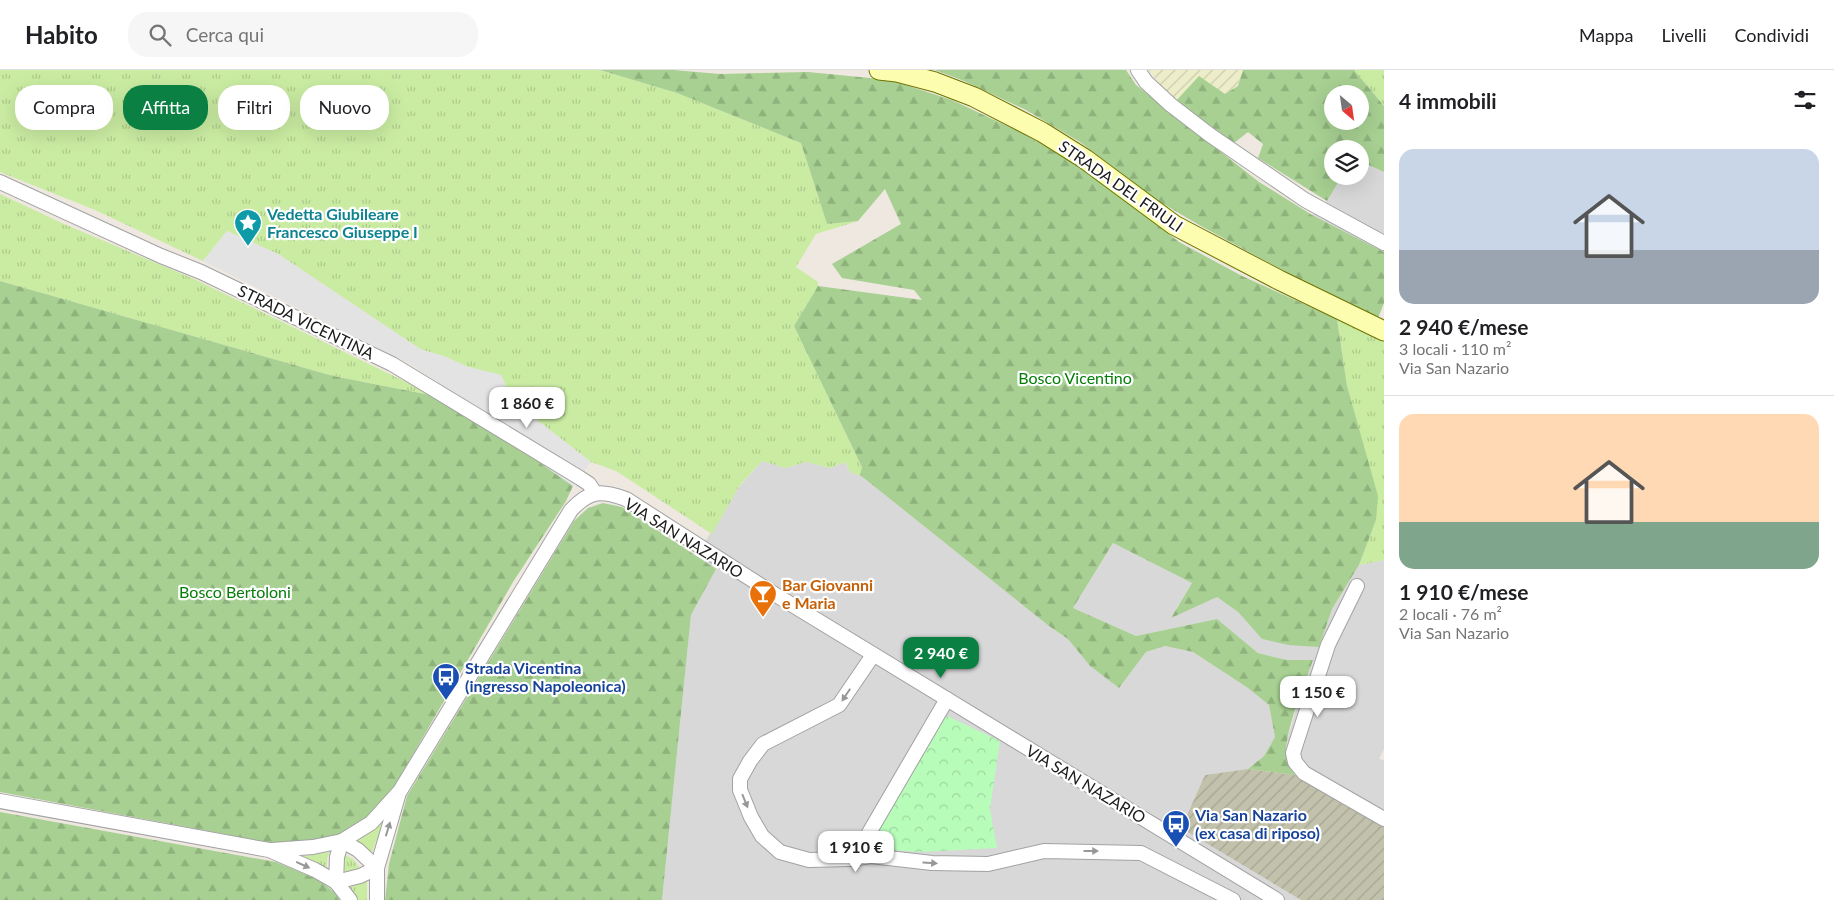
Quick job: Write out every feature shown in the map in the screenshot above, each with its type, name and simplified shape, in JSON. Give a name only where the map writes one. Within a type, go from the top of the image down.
[{"type":"main road","name":"STRADA DEL FRIULI","points":[[879,70],[897,72],[935,82],[974,97],[1042,132],[1085,159],[1174,225],[1278,280],[1384,331]]},
{"type":"street","points":[[1138,70],[1146,82],[1171,105],[1210,136],[1305,200],[1384,243]]},
{"type":"street","name":"STRADA VICENTINA","points":[[0,182],[161,256],[201,272],[392,364],[580,478],[589,484],[595,492]]},
{"type":"street","points":[[269,850],[313,847],[342,841],[371,823],[400,791],[571,510],[582,499],[595,492]]},
{"type":"street","name":"VIA SAN NAZARIO","points":[[595,492],[610,493],[626,499],[873,655],[1277,900]]},
{"type":"street","points":[[1357,586],[1328,645],[1293,753],[1295,762],[1304,773],[1384,820]]},
{"type":"street","points":[[873,655],[839,705],[763,744],[750,761],[740,779],[740,790],[758,830],[780,852],[809,860],[850,859],[871,856],[932,863],[988,864],[1044,851],[1141,853],[1233,900]]},
{"type":"street","points":[[871,856],[864,852],[866,838],[946,699]]},
{"type":"street","points":[[377,900],[377,868],[400,791]]},
{"type":"street","points":[[0,801],[269,850],[315,870],[336,882],[350,900]]},
{"type":"street","points":[[342,841],[358,850],[377,868]]},
{"type":"street","points":[[336,882],[337,857],[342,841]]},
{"type":"street","points":[[336,882],[360,876],[377,868]]},
{"type":"shaded area","points":[[1149,70],[1243,70],[1238,86],[1225,94],[1174,103]]},
{"type":"shaded area","points":[[1369,165],[1384,172],[1384,252],[1312,215],[1327,201],[1337,185],[1369,185]]},
{"type":"shaded area","points":[[227,231],[278,254],[420,349],[446,357],[468,367],[501,375],[514,405],[533,417],[591,462],[573,486],[502,436],[435,396],[443,385],[410,364],[203,261]]},
{"type":"shaded area","points":[[762,461],[785,468],[806,462],[830,468],[845,462],[851,473],[860,475],[1049,626],[1068,639],[1090,666],[1119,688],[1146,652],[1165,646],[1193,652],[1248,688],[1269,705],[1275,737],[1264,756],[1248,769],[1205,775],[1181,827],[1301,900],[662,900],[691,615],[716,569],[696,556],[739,487]]},
{"type":"shaded area","points":[[1113,543],[1192,583],[1171,617],[1217,597],[1238,612],[1262,639],[1319,647],[1332,609],[1359,565],[1384,560],[1384,749],[1379,759],[1384,760],[1384,827],[1295,775],[1286,760],[1287,740],[1313,661],[1287,660],[1258,653],[1217,619],[1136,636],[1073,608]]},
{"type":"shaded area","points":[[1248,769],[1295,775],[1384,827],[1384,900],[1301,900],[1181,828],[1205,775]]},
{"type":"green space","points":[[0,70],[600,70],[677,93],[801,143],[827,224],[858,221],[816,234],[796,267],[818,282],[818,286],[794,326],[862,467],[860,475],[851,473],[845,462],[830,468],[806,462],[785,468],[762,461],[740,485],[712,534],[616,471],[591,462],[533,417],[514,405],[501,375],[468,367],[446,357],[420,349],[278,254],[227,231],[203,261],[95,210],[0,172]]},
{"type":"green space","name":"Bosco Vicentino","points":[[600,70],[673,70],[720,74],[808,72],[890,80],[952,100],[1026,135],[1094,176],[1179,242],[1242,276],[1337,319],[1347,386],[1378,496],[1376,520],[1359,565],[1332,609],[1319,647],[1288,645],[1262,639],[1238,612],[1217,597],[1171,618],[1192,583],[1113,543],[1073,608],[1136,636],[1217,619],[1258,653],[1287,660],[1313,660],[1291,722],[1286,747],[1286,760],[1295,775],[1248,769],[1264,756],[1275,737],[1269,705],[1248,688],[1193,652],[1165,646],[1146,652],[1119,688],[1090,666],[1068,639],[1049,626],[860,475],[862,467],[794,326],[818,286],[922,300],[914,290],[842,278],[832,264],[901,224],[885,189],[858,221],[827,224],[801,143],[677,93]]},
{"type":"green space","points":[[935,70],[1126,70],[1136,85],[1259,182],[1312,215],[1384,252],[1384,303],[1378,318],[1339,301],[1160,202],[1080,142],[1026,110],[964,81]]},
{"type":"green space","points":[[1243,70],[1354,70],[1366,85],[1324,85],[1324,130],[1369,130],[1369,88],[1384,106],[1384,172],[1369,165],[1369,140],[1324,140],[1324,185],[1337,185],[1327,201],[1258,158],[1263,144],[1248,132],[1234,143],[1174,103],[1199,76],[1225,94],[1238,86]]},
{"type":"green space","points":[[1354,70],[1384,70],[1384,106],[1369,88],[1369,85],[1366,85]]},
{"type":"green space","points":[[0,194],[64,224],[194,279],[435,396],[333,376],[0,281]]},
{"type":"green space","name":"Bosco Bertoloni","points":[[0,281],[333,376],[435,396],[502,436],[573,486],[566,501],[513,582],[394,787],[365,819],[338,836],[282,845],[0,792]]},
{"type":"green space","points":[[1337,319],[1384,338],[1384,560],[1359,565],[1376,520],[1347,386]]},
{"type":"green space","points":[[603,503],[622,507],[716,569],[691,615],[662,900],[385,900],[389,864],[407,796],[574,521],[588,508]]},
{"type":"green space","points":[[943,714],[1000,741],[990,809],[997,848],[920,852],[875,849],[871,845],[873,836]]},
{"type":"green space","points":[[0,812],[276,862],[319,880],[334,892],[340,900],[0,900]]},
{"type":"green space","points":[[385,818],[371,855],[357,844],[356,841]]},
{"type":"green space","points":[[330,852],[327,859],[327,871],[298,857]]},
{"type":"green space","points":[[345,855],[353,859],[359,867],[352,872],[342,873]]},
{"type":"green space","points":[[367,880],[367,900],[355,900],[346,889]]},
{"type":"place","name":"Vedetta Giubileare Francesco Giuseppe I","points":[[248,247]]},
{"type":"place","name":"Bar Giovanni e Maria","points":[[763,618]]},
{"type":"place","name":"Strada Vicentina (ingresso Napoleonica)","points":[[446,701]]},
{"type":"place","name":"Via San Nazario (ex casa di riposo)","points":[[1176,848]]}]
